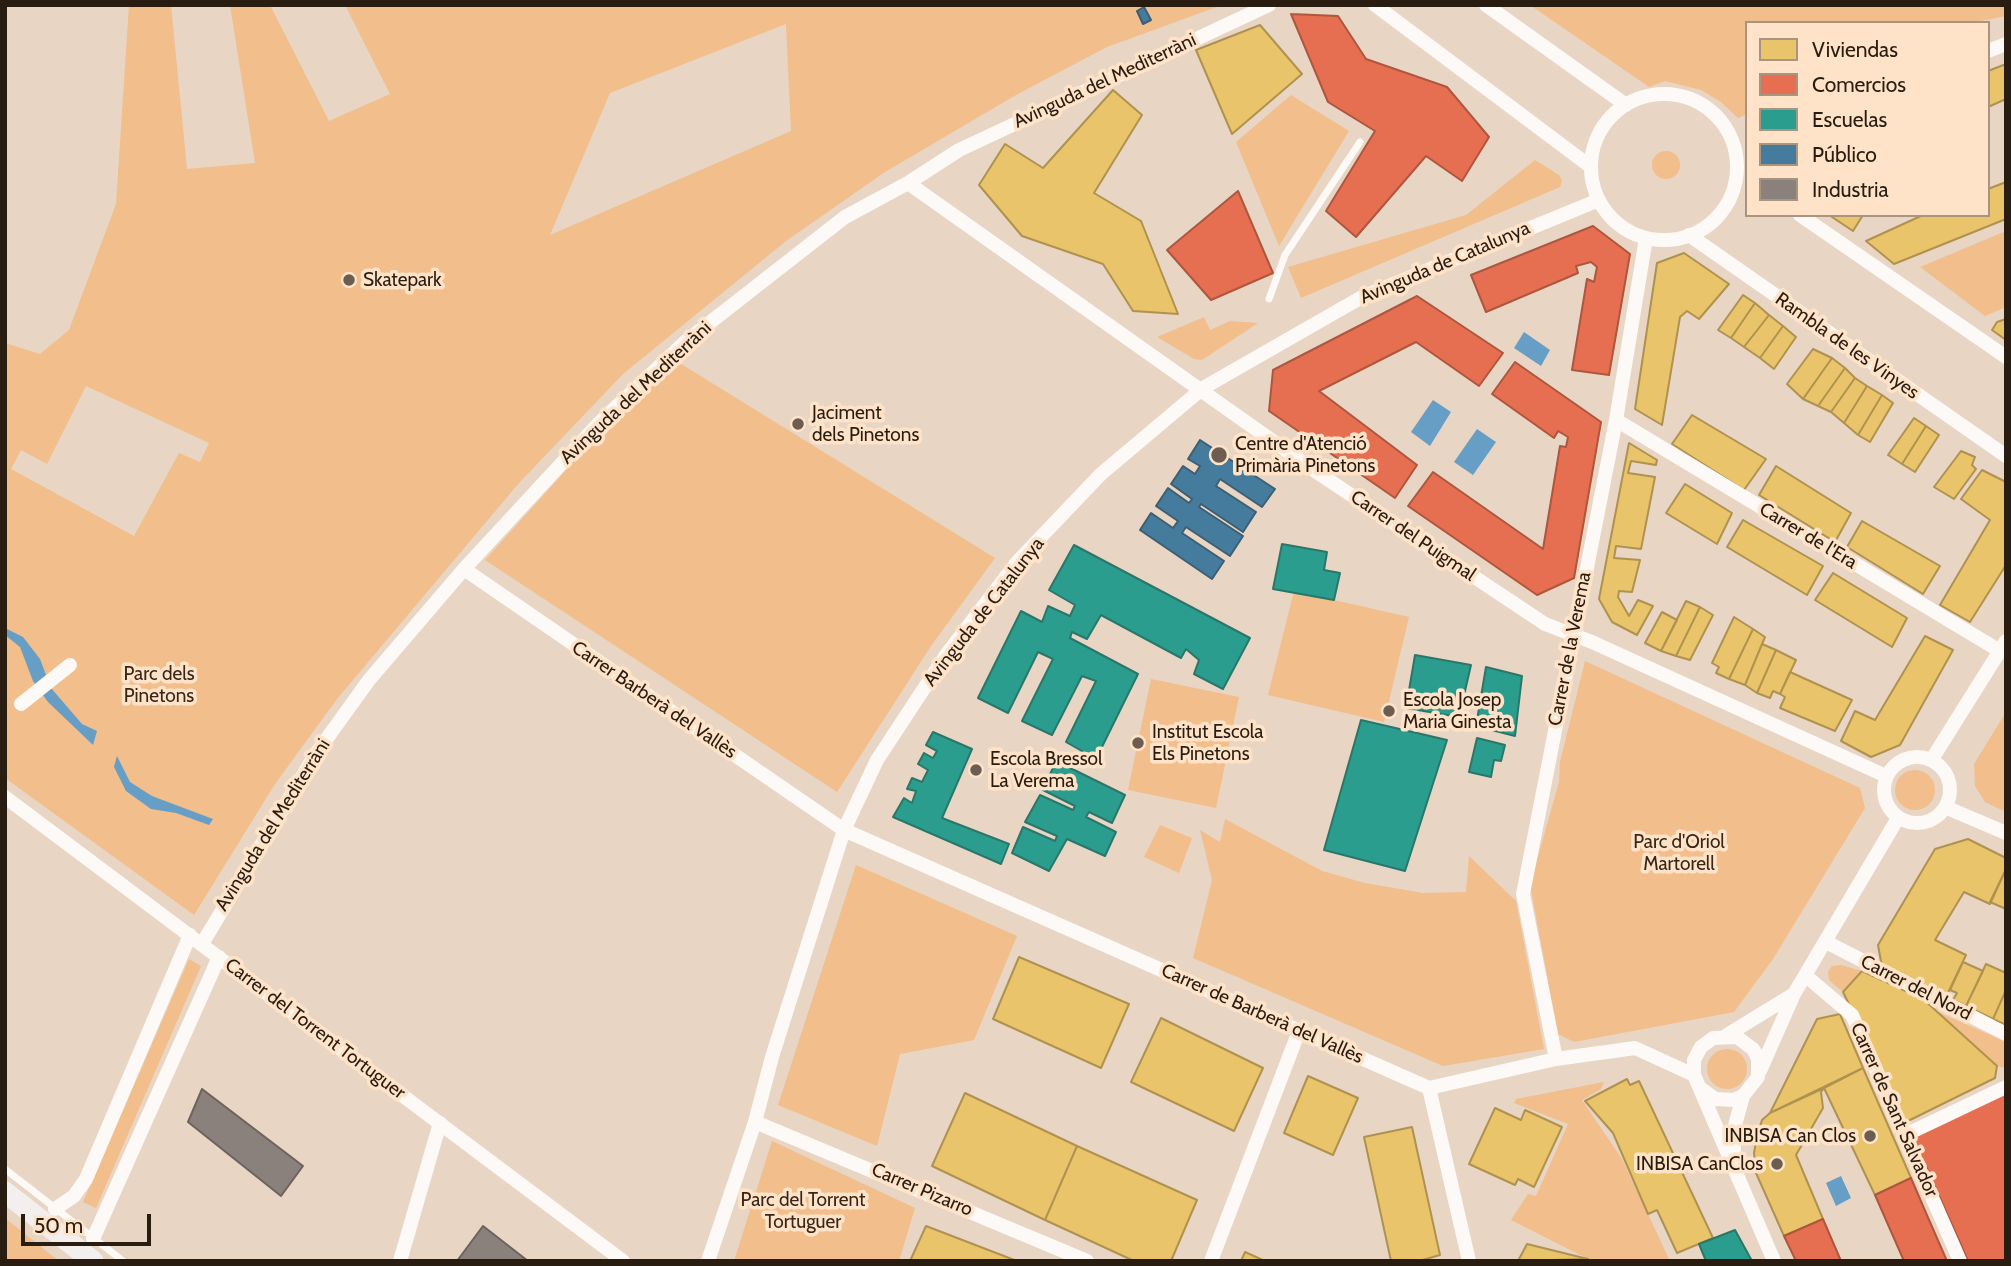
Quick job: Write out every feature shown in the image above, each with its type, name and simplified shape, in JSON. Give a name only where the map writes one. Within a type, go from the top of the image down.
[{"type":"main road","points":[[5,1192],[93,1261]]},
{"type":"street","name":"Avinguda del Mediterràni","points":[[55,1209],[74,1196],[86,1179],[196,940],[315,755],[369,680],[464,569],[599,423],[685,342],[845,218],[908,183],[959,150],[1269,5]]},
{"type":"street","points":[[1375,5],[1591,167]]},
{"type":"street","points":[[1486,5],[1626,105]]},
{"type":"street","points":[[1655,94],[1685,97],[1712,112],[1741,148],[1742,176],[1724,208],[1709,225],[1675,239],[1646,238],[1626,229],[1611,217],[1599,200],[1591,167],[1600,131],[1626,105],[1655,94]]},
{"type":"street","name":"Carrer del Puigmal","points":[[908,183],[1138,347],[1203,388],[1315,471],[1545,624],[1886,776]]},
{"type":"street","name":"Avinguda de Catalunya","points":[[708,1261],[755,1122],[775,1045],[844,830],[877,760],[946,655],[1018,561],[1101,474],[1203,388],[1362,297],[1599,200]]},
{"type":"street","points":[[1803,217],[2006,357]]},
{"type":"street","name":"Rambla de les Vinyes","points":[[1689,235],[2006,456]]},
{"type":"street","name":"Carrer de la Verema","points":[[1556,1059],[1523,894],[1616,420],[1646,238]]},
{"type":"street","name":"Carrer de l'Era","points":[[1616,420],[2003,646]]},
{"type":"street","name":"Carrer Barberà del Vallès","points":[[464,569],[844,830]]},
{"type":"street","points":[[1931,760],[2003,646]]},
{"type":"street","points":[[21,705],[70,665]]},
{"type":"street","points":[[1920,756],[1931,760],[1943,769],[1949,780],[1950,795],[1945,807],[1935,818],[1924,822],[1910,822],[1898,818],[1884,799],[1886,776],[1896,763],[1906,758],[1920,756]]},
{"type":"street","name":"Carrer del Torrent Tortuguer","points":[[5,797],[624,1261]]},
{"type":"street","points":[[1945,807],[2006,833]]},
{"type":"street","points":[[1734,1170],[1734,1129],[1743,1097],[1758,1077],[1794,994],[1898,818]]},
{"type":"street","name":"Carrer de Barberà del Vallès","points":[[844,830],[1429,1088]]},
{"type":"street","name":"Carrer del Nord","points":[[1826,942],[2006,1034]]},
{"type":"street","points":[[93,1238],[219,957]]},
{"type":"street","name":"Carrer de Sant Salvador","points":[[1806,976],[1852,1015],[1960,1261]]},
{"type":"street","points":[[1774,1261],[1697,1082],[1694,1060],[1701,1047],[1713,1038],[1727,1035],[1794,994]]},
{"type":"street","points":[[1211,1261],[1299,1031]]},
{"type":"street","points":[[1727,1035],[1737,1037],[1753,1049],[1758,1058],[1758,1077]]},
{"type":"street","points":[[1469,1261],[1429,1088],[1556,1059],[1634,1048],[1697,1082],[1715,1099],[1734,1100],[1743,1097]]},
{"type":"street","points":[[1905,1135],[2006,1087]]},
{"type":"street","name":"Carrer Pizarro","points":[[755,1122],[1087,1261]]},
{"type":"street","points":[[400,1261],[440,1123]]},
{"type":"lane","points":[[1269,299],[1285,255],[1360,142]]},
{"type":"lane","points":[[5,1170],[122,1261]]},
{"type":"green space","name":"Parc dels Pinetons","points":[[129,5],[171,5],[187,169],[255,163],[230,5],[270,5],[329,121],[390,94],[345,5],[1222,5],[1107,47],[1016,95],[885,172],[786,241],[623,374],[519,483],[337,699],[275,784],[194,915],[5,778],[5,343],[40,354],[69,330],[116,204]],"holes":[[[786,24],[791,131],[550,235],[610,93]],[[86,386],[209,443],[200,462],[179,453],[134,536],[11,469],[21,450],[47,464]]]},
{"type":"green space","points":[[1530,5],[2006,5],[2006,16],[1981,21],[1745,21],[1745,115],[1738,118],[1721,102],[1701,90],[1665,81],[1649,87]]},
{"type":"green space","points":[[1291,95],[1349,131],[1279,246],[1236,142]]},
{"type":"green space","points":[[1666,151],[1676,155],[1680,165],[1676,175],[1666,179],[1656,175],[1652,165],[1656,155]]},
{"type":"green space","points":[[1535,160],[1559,175],[1562,180],[1560,187],[1301,298],[1288,267],[1466,215]]},
{"type":"green space","points":[[2006,231],[2006,307],[1985,316],[1920,267]]},
{"type":"green space","points":[[1204,317],[1210,330],[1230,321],[1258,323],[1202,360],[1194,359],[1157,337]]},
{"type":"green space","points":[[678,362],[995,558],[931,646],[837,792],[485,560],[602,430]]},
{"type":"green space","points":[[1294,591],[1409,617],[1384,722],[1268,695]]},
{"type":"green space","name":"Parc d'Oriol Martorell","points":[[1585,661],[1860,788],[1865,808],[1773,959],[1734,1012],[1574,1042],[1558,1034],[1530,885],[1559,782],[1560,762]]},
{"type":"green space","points":[[1151,679],[1239,697],[1216,808],[1128,790]]},
{"type":"green space","points":[[2006,712],[2006,812],[1985,802],[1975,786],[1974,764]]},
{"type":"green space","points":[[1915,770],[1929,776],[1935,790],[1929,804],[1915,810],[1901,804],[1895,790],[1901,776]]},
{"type":"green space","points":[[1225,819],[1322,871],[1365,883],[1423,893],[1466,892],[1469,856],[1516,901],[1544,1049],[1443,1066],[1193,958],[1212,880],[1200,830],[1220,842]]},
{"type":"green space","points":[[1160,825],[1192,838],[1179,873],[1144,857]]},
{"type":"green space","points":[[856,865],[1017,936],[974,1040],[900,1054],[877,1146],[778,1105]]},
{"type":"green space","points":[[189,959],[201,966],[96,1208],[83,1202]]},
{"type":"green space","points":[[1841,965],[1862,971],[1843,992],[1829,980],[1828,972],[1832,966]]},
{"type":"green space","points":[[1938,1012],[2006,1042],[2006,1068],[1997,1066]]},
{"type":"green space","points":[[1727,1049],[1741,1055],[1747,1069],[1741,1083],[1727,1089],[1713,1083],[1707,1069],[1713,1055]]},
{"type":"green space","points":[[1604,1082],[1601,1089],[1582,1100],[1622,1159],[1669,1259],[1666,1261],[1592,1261],[1511,1220],[1528,1194],[1536,1196],[1568,1124],[1514,1103],[1516,1099]]},
{"type":"green space","name":"Parc del Torrent Tortuguer","points":[[772,1141],[915,1208],[899,1261],[734,1261]]},
{"type":"green space","points":[[5,1218],[59,1261],[5,1261]]},
{"type":"water","points":[[1524,332],[1550,350],[1541,366],[1514,348]]},
{"type":"water","points":[[1433,400],[1451,412],[1430,446],[1411,432]]},
{"type":"water","points":[[1477,429],[1496,442],[1473,475],[1454,462]]},
{"type":"water","points":[[5,628],[23,637],[40,659],[51,688],[82,724],[97,731],[93,745],[48,702],[33,681],[20,647],[5,635]]},
{"type":"water","points":[[117,756],[130,782],[152,796],[213,819],[209,825],[176,813],[151,809],[126,791],[114,767]]},
{"type":"water","points":[[1841,1176],[1851,1198],[1836,1206],[1826,1183]]},
{"type":"building: Viviendas","points":[[1260,25],[1302,74],[1232,134],[1196,50]]},
{"type":"building: Viviendas","points":[[2006,64],[2006,99],[1990,106],[1990,70]]},
{"type":"building: Viviendas","points":[[1113,90],[1142,115],[1094,193],[1141,221],[1178,314],[1133,311],[1103,264],[1022,236],[979,185],[1005,144],[1043,168]]},
{"type":"building: Viviendas","points":[[2006,182],[2006,219],[1894,264],[1866,241],[1919,217],[1990,217],[1990,188]]},
{"type":"building: Viviendas","points":[[1832,217],[1862,217],[1853,231]]},
{"type":"building: Viviendas","points":[[1684,253],[1729,284],[1699,319],[1687,311],[1680,317],[1662,425],[1635,409],[1657,263]]},
{"type":"building: Viviendas","points":[[1743,295],[1755,303],[1731,338],[1718,330]]},
{"type":"building: Viviendas","points":[[1755,303],[1769,315],[1744,347],[1731,338]]},
{"type":"building: Viviendas","points":[[1769,315],[1783,326],[1760,358],[1744,347]]},
{"type":"building: Viviendas","points":[[2006,319],[2006,340],[1992,330],[1997,322]]},
{"type":"building: Viviendas","points":[[1783,326],[1796,337],[1774,369],[1760,358]]},
{"type":"building: Viviendas","points":[[1813,349],[1832,358],[1803,399],[1787,384]]},
{"type":"building: Viviendas","points":[[1832,358],[1845,368],[1818,406],[1803,399]]},
{"type":"building: Viviendas","points":[[1845,368],[1855,378],[1831,412],[1818,406]]},
{"type":"building: Viviendas","points":[[1855,378],[1867,386],[1844,423],[1831,412]]},
{"type":"building: Viviendas","points":[[1867,386],[1882,395],[1858,435],[1844,423]]},
{"type":"building: Viviendas","points":[[1882,395],[1893,403],[1870,442],[1858,435]]},
{"type":"building: Viviendas","points":[[1692,415],[1766,459],[1744,490],[1672,444]]},
{"type":"building: Viviendas","points":[[1914,418],[1926,426],[1902,464],[1888,455]]},
{"type":"building: Viviendas","points":[[1926,426],[1939,435],[1915,472],[1902,464]]},
{"type":"building: Viviendas","points":[[1629,443],[1657,460],[1656,465],[1631,461],[1628,473],[1655,477],[1641,549],[1616,546],[1614,558],[1640,560],[1632,592],[1619,591],[1618,597],[1629,616],[1638,600],[1653,606],[1637,635],[1612,622],[1599,599]]},
{"type":"building: Viviendas","points":[[1961,451],[1975,457],[1972,465],[1976,469],[1954,499],[1934,487]]},
{"type":"building: Viviendas","points":[[1776,466],[1851,513],[1835,542],[1759,495]]},
{"type":"building: Viviendas","points":[[1982,470],[2006,482],[2006,565],[1970,622],[1940,605],[1990,520],[1961,499]]},
{"type":"building: Viviendas","points":[[1685,484],[1732,513],[1717,544],[1666,513]]},
{"type":"building: Viviendas","points":[[1743,520],[1823,566],[1807,595],[1727,547]]},
{"type":"building: Viviendas","points":[[1862,521],[1940,566],[1923,594],[1847,547]]},
{"type":"building: Viviendas","points":[[1833,573],[1907,618],[1892,647],[1815,600]]},
{"type":"building: Viviendas","points":[[1686,601],[1700,607],[1676,656],[1661,651]]},
{"type":"building: Viviendas","points":[[1700,607],[1713,615],[1690,660],[1676,656]]},
{"type":"building: Viviendas","points":[[1662,612],[1677,620],[1661,651],[1645,643]]},
{"type":"building: Viviendas","points":[[1734,617],[1753,629],[1729,679],[1716,673],[1719,667],[1712,663]]},
{"type":"building: Viviendas","points":[[1753,629],[1765,637],[1745,685],[1729,679]]},
{"type":"building: Viviendas","points":[[1925,636],[1953,650],[1900,745],[1871,757],[1841,741],[1855,711],[1875,720]]},
{"type":"building: Viviendas","points":[[1762,644],[1776,650],[1757,693],[1745,685]]},
{"type":"building: Viviendas","points":[[1776,650],[1796,660],[1780,694],[1773,691],[1770,698],[1757,693]]},
{"type":"building: Viviendas","points":[[1790,672],[1852,700],[1835,731],[1780,708],[1785,697],[1780,694]]},
{"type":"building: Viviendas","points":[[1968,839],[2006,858],[2006,869],[1990,904],[1964,892],[1935,940],[1966,955],[1946,997],[1882,967],[1878,945],[1935,849]]},
{"type":"building: Viviendas","points":[[2006,869],[2006,909],[1990,902]]},
{"type":"building: Viviendas","points":[[1019,957],[1129,1004],[1101,1068],[993,1019]]},
{"type":"building: Viviendas","points":[[1963,962],[1983,971],[1966,1006],[1953,1000],[1957,993],[1950,990]]},
{"type":"building: Viviendas","points":[[1986,964],[2006,973],[2006,990],[1993,1019],[1966,1006]]},
{"type":"building: Viviendas","points":[[1862,971],[1923,999],[1997,1066],[1995,1078],[1906,1122],[1843,992]]},
{"type":"building: Viviendas","points":[[2006,990],[2006,1025],[1993,1019]]},
{"type":"building: Viviendas","points":[[1840,1014],[1863,1068],[1770,1113],[1817,1019]]},
{"type":"building: Viviendas","points":[[1161,1018],[1263,1068],[1234,1131],[1131,1082]]},
{"type":"building: Viviendas","name":"INBISA Can Clos","points":[[1863,1068],[1911,1178],[1875,1195],[1824,1088]]},
{"type":"building: Viviendas","points":[[1308,1076],[1358,1098],[1333,1155],[1284,1133]]},
{"type":"building: Viviendas","points":[[1627,1079],[1630,1085],[1639,1081],[1713,1238],[1677,1253],[1657,1210],[1648,1214],[1613,1133],[1585,1101]]},
{"type":"building: Viviendas","name":"INBISA CanClos","points":[[1824,1088],[1821,1092],[1823,1108],[1796,1155],[1823,1219],[1784,1236],[1756,1173],[1754,1153],[1757,1136],[1762,1120],[1770,1113]]},
{"type":"building: Viviendas","points":[[965,1093],[1077,1146],[1045,1220],[932,1166]]},
{"type":"building: Viviendas","points":[[1495,1108],[1521,1120],[1525,1110],[1562,1127],[1534,1187],[1518,1179],[1515,1185],[1469,1164]]},
{"type":"building: Viviendas","points":[[1412,1127],[1440,1255],[1419,1261],[1391,1261],[1364,1137]]},
{"type":"building: Viviendas","points":[[1077,1146],[1197,1200],[1171,1261],[1134,1261],[1045,1220]]},
{"type":"building: Viviendas","points":[[926,1226],[1017,1261],[910,1261]]},
{"type":"building: Viviendas","points":[[1527,1244],[1588,1259],[1518,1261]]},
{"type":"building: Viviendas","points":[[1245,1252],[1265,1261],[1241,1261]]},
{"type":"building: Comercios","points":[[1291,14],[1338,16],[1366,59],[1447,87],[1489,137],[1462,181],[1426,156],[1356,237],[1326,211],[1375,131],[1328,102]]},
{"type":"building: Comercios","points":[[1238,191],[1273,273],[1211,300],[1167,250]]},
{"type":"building: Comercios","points":[[1593,226],[1630,254],[1609,375],[1572,370],[1587,279],[1594,282],[1597,267],[1591,262],[1576,266],[1578,273],[1486,312],[1471,275]]},
{"type":"building: Comercios","points":[[1417,296],[1503,353],[1479,386],[1416,342],[1319,391],[1417,465],[1395,498],[1269,411],[1273,370]]},
{"type":"building: Comercios","points":[[1515,362],[1601,422],[1574,578],[1537,595],[1408,506],[1433,472],[1543,549],[1560,446],[1566,447],[1568,437],[1558,431],[1554,438],[1492,394]]},
{"type":"building: Comercios","points":[[2006,1093],[2006,1261],[1968,1261],[1913,1137]]},
{"type":"building: Comercios","points":[[1911,1178],[1947,1261],[1904,1261],[1875,1195]]},
{"type":"building: Comercios","points":[[1823,1219],[1841,1261],[1796,1261],[1784,1236]]},
{"type":"building: Escuelas","points":[[1282,544],[1327,552],[1324,570],[1340,573],[1334,600],[1273,589]]},
{"type":"building: Escuelas","points":[[1074,545],[1250,638],[1223,689],[1194,674],[1199,660],[1186,649],[1181,658],[1101,615],[1087,639],[1072,632],[1070,638],[1138,674],[1096,759],[1066,742],[1096,681],[1082,676],[1052,735],[1022,721],[1053,659],[1038,652],[1008,713],[978,698],[1021,611],[1042,622],[1048,606],[1070,616],[1075,605],[1049,590]]},
{"type":"building: Escuelas","points":[[1415,655],[1471,665],[1459,717],[1406,708]]},
{"type":"building: Escuelas","points":[[1486,667],[1522,676],[1515,736],[1476,726]]},
{"type":"building: Escuelas","points":[[1361,720],[1447,740],[1405,871],[1324,850]]},
{"type":"building: Escuelas","points":[[933,732],[972,749],[942,818],[1009,844],[1001,864],[893,817],[904,798],[912,803],[916,791],[907,789],[912,778],[922,782],[928,770],[918,764],[924,753],[933,758],[937,751],[926,745]]},
{"type":"building: Escuelas","points":[[1477,738],[1505,745],[1501,761],[1494,760],[1491,777],[1469,772]]},
{"type":"building: Escuelas","points":[[1056,761],[1125,795],[1112,823],[1089,812],[1086,817],[1116,832],[1105,856],[1067,839],[1049,871],[1012,853],[1023,827],[1055,841],[1057,836],[1025,822],[1040,795],[1073,810],[1075,806],[1043,790]]},
{"type":"building: Escuelas","points":[[1735,1230],[1752,1261],[1706,1261],[1699,1244]]},
{"type":"building: Público","points":[[1144,7],[1151,20],[1143,24],[1137,11]]},
{"type":"building: Público","points":[[1200,440],[1275,489],[1262,507],[1220,479],[1216,486],[1256,512],[1243,532],[1201,504],[1199,507],[1243,536],[1230,556],[1186,527],[1182,533],[1224,561],[1212,579],[1140,530],[1151,513],[1173,528],[1178,521],[1156,506],[1168,488],[1189,503],[1192,499],[1171,484],[1183,466],[1195,474],[1200,466],[1188,459]]},
{"type":"building: Industria","points":[[202,1089],[303,1166],[281,1196],[188,1122]]},
{"type":"building: Industria","points":[[483,1226],[528,1261],[457,1261]]},
{"type":"place","name":"Skatepark","points":[[349,280]]},
{"type":"place","name":"Jaciment dels Pinetons","points":[[798,424]]},
{"type":"place","name":"Centre d'Atenció Primària Pinetons","points":[[1219,455]]},
{"type":"place","name":"Escola Josep Maria Ginesta","points":[[1389,711]]},
{"type":"place","name":"Institut Escola Els Pinetons","points":[[1138,743]]},
{"type":"place","name":"Escola Bressol La Verema","points":[[976,770]]},
{"type":"place","name":"INBISA Can Clos","points":[[1870,1136]]},
{"type":"place","name":"INBISA CanClos","points":[[1777,1164]]}]
